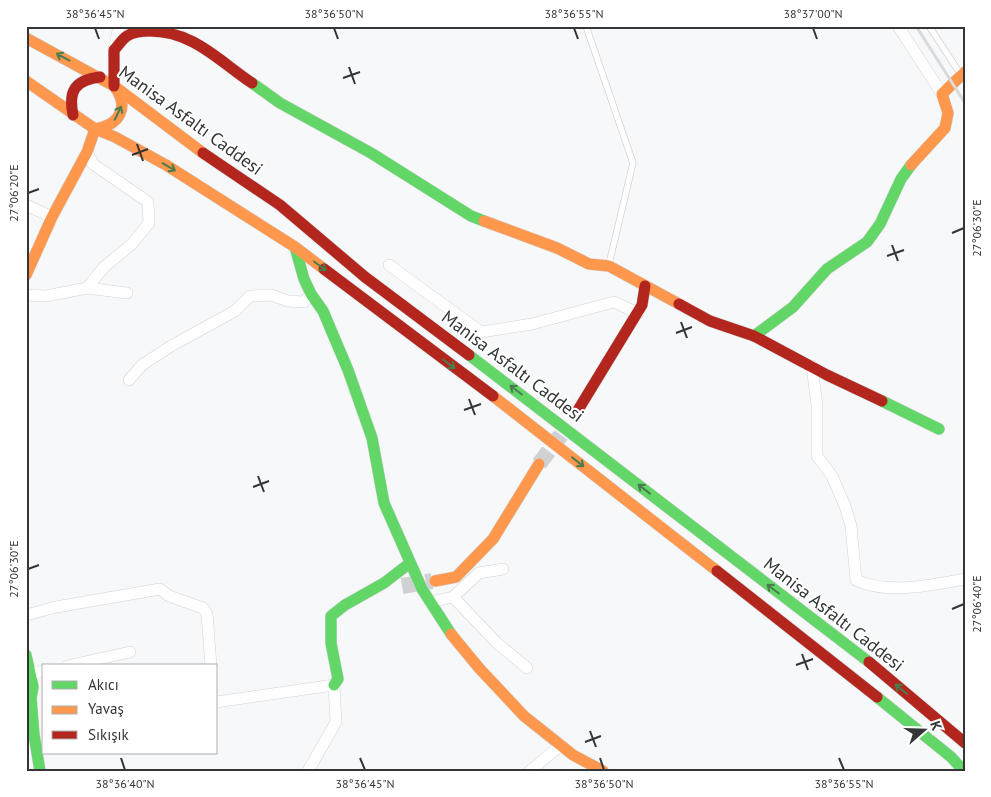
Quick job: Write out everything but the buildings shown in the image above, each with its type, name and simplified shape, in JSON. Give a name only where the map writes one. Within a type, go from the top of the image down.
[{"type":"main road","points":[[26,274],[52,216],[87,152],[95,128],[109,125],[120,113],[122,106],[121,97],[114,86],[114,50],[128,35],[143,31],[161,31],[179,36],[199,45],[280,103],[371,153],[471,216],[557,248],[589,264],[609,266],[710,321],[754,336],[939,429]]},
{"type":"main road","name":"Manisa Asfaltı Caddesi","points":[[26,38],[114,86],[195,147],[280,205],[364,277],[550,416],[848,645],[965,743]]},
{"type":"main road","points":[[754,336],[793,307],[828,269],[866,242],[880,224],[901,179],[915,159],[945,128],[948,113],[942,94],[963,74]]},
{"type":"main road","points":[[73,114],[70,96],[74,88],[80,81],[89,77],[100,77]]},
{"type":"main road","name":"Manisa Asfaltı Caddesi","points":[[26,81],[95,128],[166,165],[295,247],[535,428],[857,681],[950,757],[964,771]]},
{"type":"main road","points":[[295,247],[304,279],[311,294],[323,311],[348,370],[372,438],[384,502],[422,589],[452,636],[524,716],[573,755],[603,771]]},
{"type":"main road","points":[[575,415],[638,313],[642,305],[645,286]]},
{"type":"main road","points":[[435,581],[456,577],[494,539],[539,464]]},
{"type":"main road","points":[[334,686],[338,679],[331,642],[331,616],[345,604],[384,583],[410,563]]},
{"type":"main road","points":[[372,590],[394,587]]},
{"type":"main road","points":[[26,655],[33,687],[31,698],[39,734],[40,771]]},
{"type":"street","points":[[114,50],[119,26]]},
{"type":"street","points":[[898,26],[942,94]]},
{"type":"street","points":[[87,152],[93,164],[148,202],[149,222],[132,244],[104,267],[87,288]]},
{"type":"street","points":[[26,206],[52,216]]},
{"type":"street","points":[[389,265],[481,332],[532,324],[614,302],[638,313]]},
{"type":"street","points":[[26,295],[46,296],[87,288],[127,293]]},
{"type":"street","points":[[129,380],[142,365],[171,346],[235,311],[250,296],[271,295],[288,301],[304,302],[311,294]]},
{"type":"street","points":[[812,366],[817,405],[816,456],[832,476],[845,506],[851,526],[856,580],[867,585],[908,587],[965,579]]},
{"type":"street","points":[[431,602],[453,597],[479,573],[504,569]]},
{"type":"street","points":[[26,615],[56,607],[160,589],[169,596],[203,608],[207,614],[211,664]]},
{"type":"street","points":[[453,597],[496,642],[527,668]]},
{"type":"street","points":[[76,664],[130,652]]},
{"type":"street","points":[[30,674],[42,671]]},
{"type":"street","points":[[218,702],[334,686],[336,722],[308,771]]},
{"type":"street","points":[[530,771],[561,745]]},
{"type":"lane","points":[[586,26],[633,163],[609,266]]},
{"type":"lane","points":[[929,26],[963,74]]},
{"type":"tunnel","points":[[539,464],[561,435]]},
{"type":"tunnel","points":[[402,586],[432,581]]},
{"type":"railway","points":[[916,26],[965,103]]},
{"type":"traffic: fast","points":[[252,83],[280,103],[371,153],[471,216],[484,221]]},
{"type":"traffic: fast","points":[[754,336],[793,307],[827,269],[867,242],[880,224],[901,179],[911,165]]},
{"type":"traffic: fast","points":[[295,247],[304,279],[311,294],[323,311],[348,370],[372,438],[384,503],[422,589],[451,634]]},
{"type":"traffic: fast","points":[[469,355],[869,662]]},
{"type":"traffic: fast","points":[[882,401],[939,429]]},
{"type":"traffic: fast","points":[[334,685],[338,679],[331,643],[331,616],[345,605],[384,583],[410,563]]},
{"type":"traffic: fast","points":[[26,655],[33,687],[31,698],[34,735],[40,771]]},
{"type":"traffic: fast","points":[[877,697],[951,757],[964,771]]},
{"type":"traffic: slow","points":[[26,38],[114,86],[203,153]]},
{"type":"traffic: slow","points":[[911,165],[945,128],[948,113],[942,94],[965,72]]},
{"type":"traffic: slow","points":[[26,81],[95,129],[115,137],[166,165],[295,247],[324,269]]},
{"type":"traffic: slow","points":[[95,129],[111,124],[120,114],[122,108],[121,101],[114,86]]},
{"type":"traffic: slow","points":[[26,275],[52,217],[87,152],[95,129]]},
{"type":"traffic: slow","points":[[484,221],[557,248],[589,264],[609,266],[679,304]]},
{"type":"traffic: slow","points":[[493,396],[717,571]]},
{"type":"traffic: slow","points":[[435,581],[456,577],[493,539],[539,464]]},
{"type":"traffic: slow","points":[[451,634],[479,668],[524,716],[573,755],[603,771]]},
{"type":"traffic: jam","points":[[114,86],[114,50],[127,36],[147,31],[165,32],[192,42],[217,57],[252,83]]},
{"type":"traffic: jam","points":[[73,115],[72,99],[75,88],[85,81],[100,77]]},
{"type":"traffic: jam","points":[[203,153],[280,205],[365,277],[469,355]]},
{"type":"traffic: jam","points":[[324,269],[493,396]]},
{"type":"traffic: jam","points":[[575,415],[642,305],[645,286]]},
{"type":"traffic: jam","points":[[679,304],[710,321],[754,336],[827,375],[882,401]]},
{"type":"traffic: jam","points":[[717,571],[877,697]]},
{"type":"traffic: jam","points":[[869,662],[965,743]]}]
